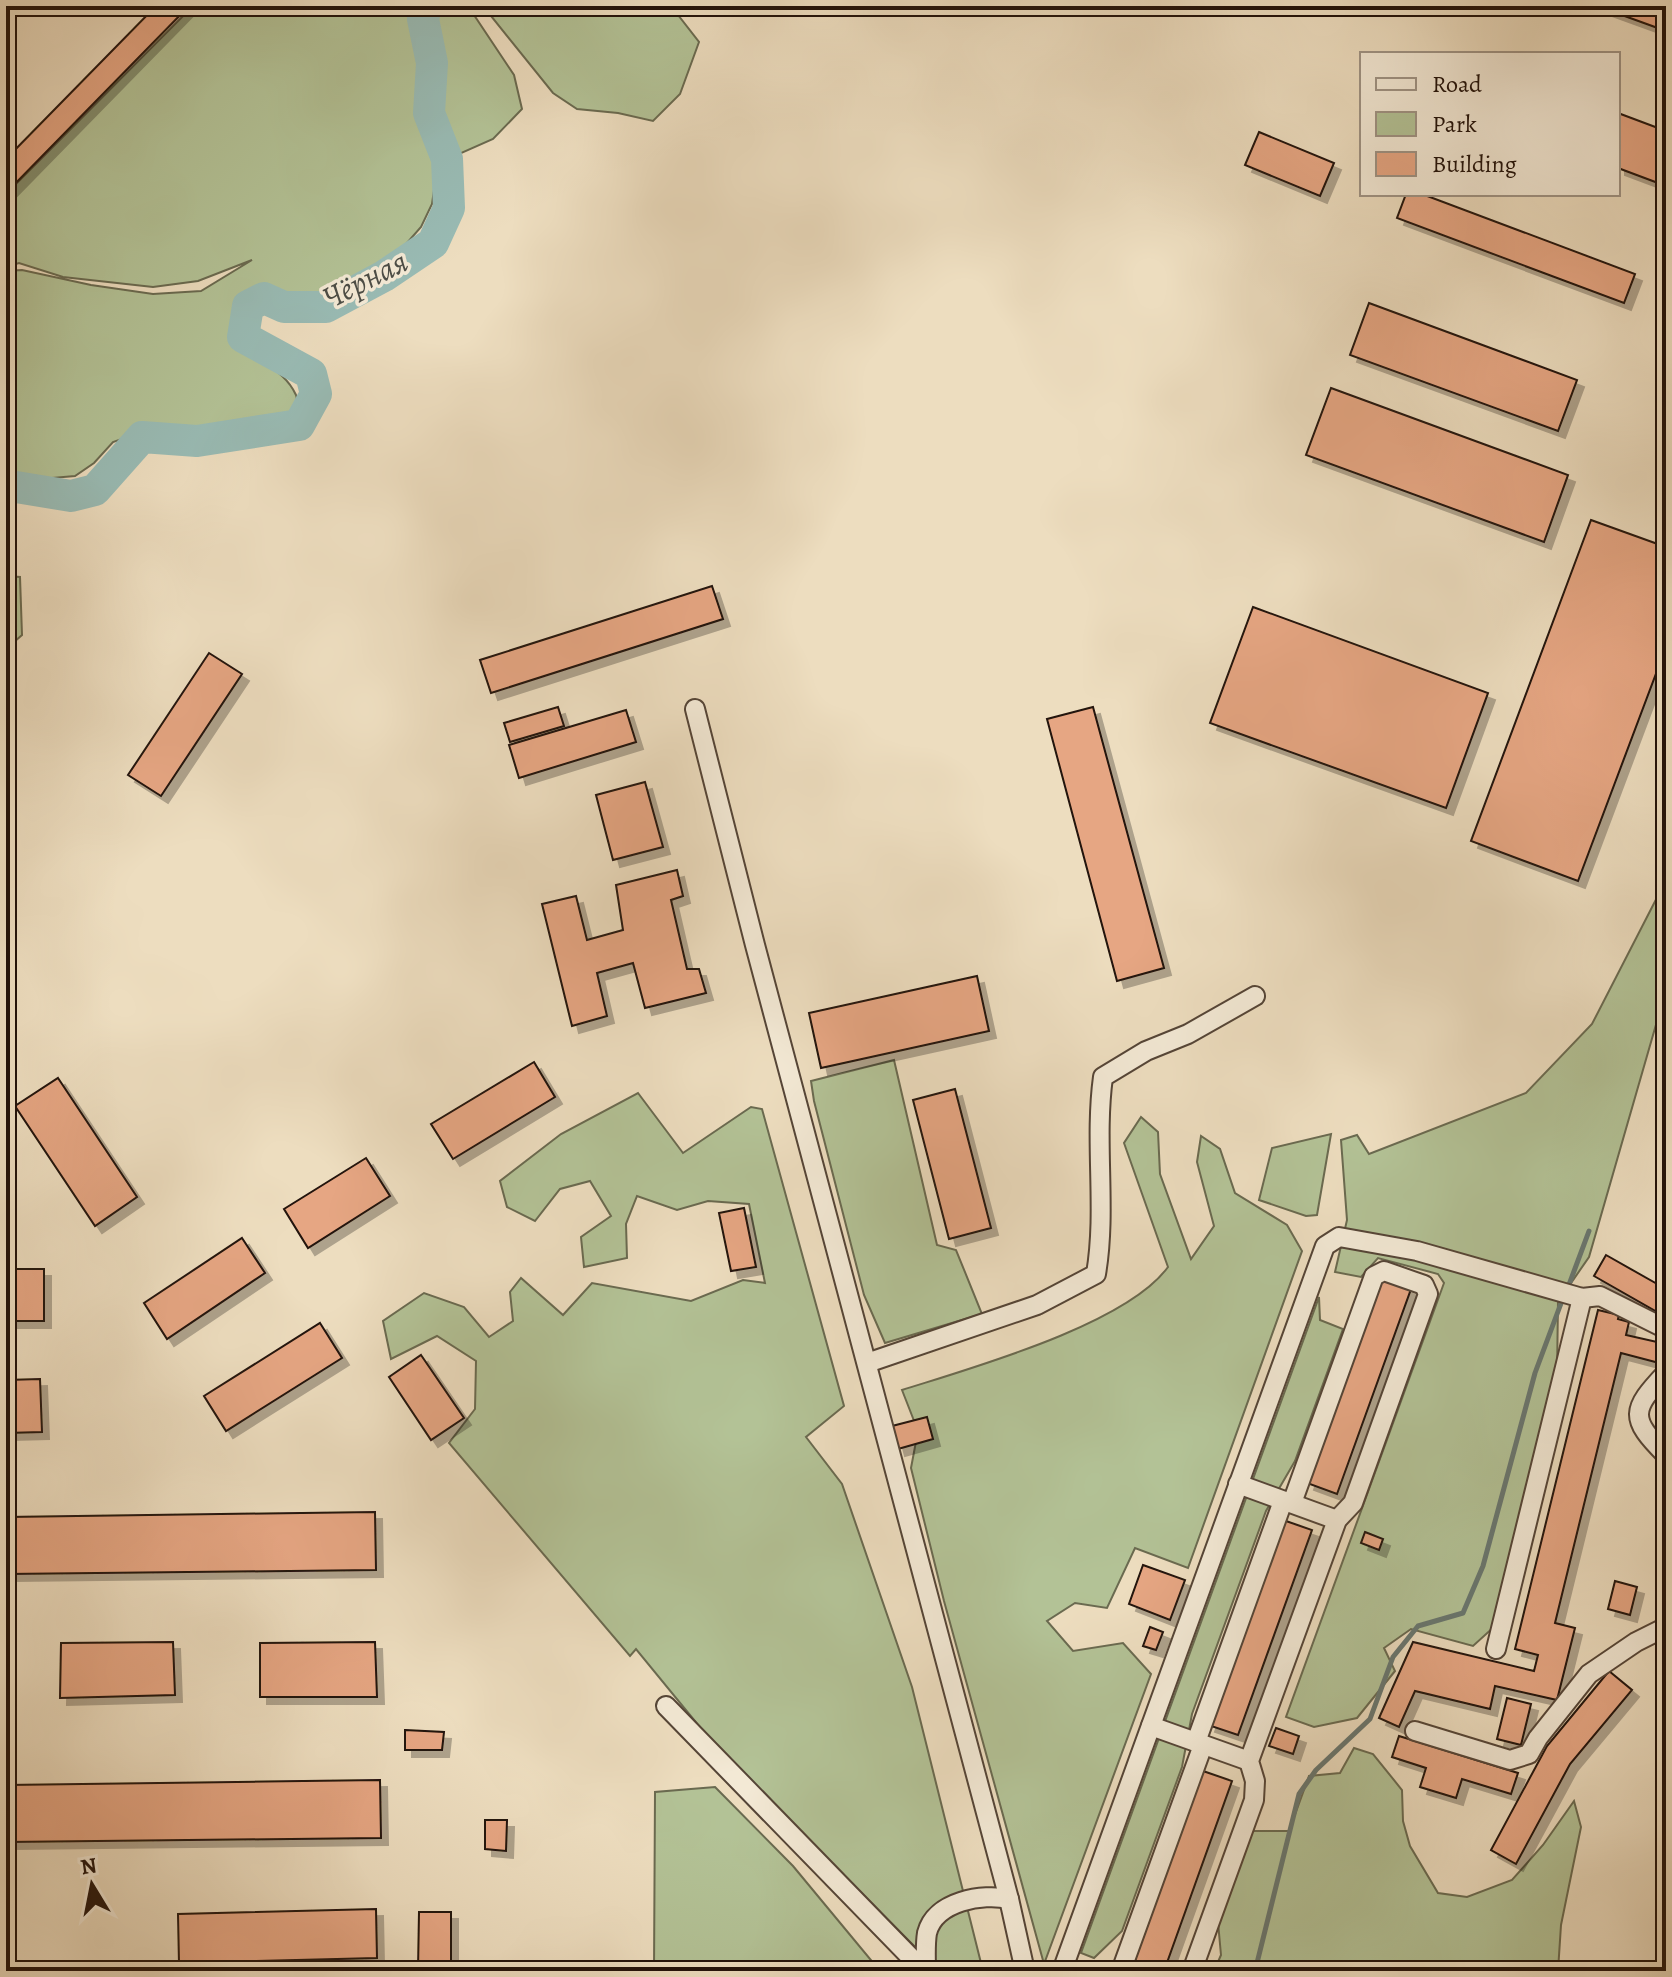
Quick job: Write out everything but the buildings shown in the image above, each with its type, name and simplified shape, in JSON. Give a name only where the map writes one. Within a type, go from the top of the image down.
[{"type":"street","points":[[695,709],[1009,1899],[1025,1971]]},
{"type":"street","points":[[867,1363],[1037,1305],[1096,1274],[1101,1246],[1099,1106],[1103,1077],[1146,1051],[1188,1034],[1255,996]]},
{"type":"street","points":[[1070,1969],[1151,1726],[1325,1246],[1339,1237],[1439,1257],[1582,1298],[1600,1296],[1666,1329]]},
{"type":"street","points":[[1192,1971],[1254,1800],[1255,1781],[1249,1761],[1337,1520],[1353,1503],[1439,1257]]},
{"type":"street","points":[[1121,1971],[1287,1502],[1374,1276],[1384,1271],[1426,1288]]},
{"type":"street","points":[[1496,1649],[1582,1298]]},
{"type":"street","points":[[1666,1373],[1642,1398],[1638,1417],[1645,1434],[1666,1455]]},
{"type":"street","points":[[1238,1484],[1337,1520]]},
{"type":"street","points":[[1415,1731],[1510,1760],[1519,1759],[1529,1754],[1589,1674],[1636,1642],[1666,1627]]},
{"type":"street","points":[[666,1706],[925,1971]]},
{"type":"street","points":[[1151,1726],[1249,1761]]},
{"type":"street","points":[[925,1971],[928,1930],[937,1916],[959,1902],[1009,1899]]},
{"type":"green space","points":[[193,6],[468,6],[514,75],[522,109],[493,139],[461,153],[436,176],[432,204],[421,227],[400,251],[378,268],[325,298],[280,293],[238,298],[233,318],[235,333],[252,354],[287,382],[297,397],[296,414],[274,424],[236,425],[202,436],[185,436],[153,428],[113,442],[94,463],[75,476],[6,482],[6,271],[22,270],[153,294],[201,291],[252,260],[198,281],[153,287],[63,277],[19,263],[6,267],[6,194]]},
{"type":"green space","points":[[483,6],[607,6],[620,10],[634,6],[671,6],[699,42],[680,94],[653,121],[618,113],[577,109],[553,93]]},
{"type":"green space","points":[[6,576],[20,577],[22,635],[6,649]]},
{"type":"green space","points":[[1666,880],[1666,990],[1589,1257],[1558,1302],[1557,1375],[1495,1626],[1473,1646],[1411,1629],[1384,1648],[1395,1671],[1357,1718],[1314,1727],[1286,1717],[1444,1283],[1438,1274],[1378,1258],[1361,1277],[1335,1272],[1347,1220],[1341,1140],[1357,1135],[1369,1154],[1526,1093],[1592,1024]]},
{"type":"green space","points":[[894,1060],[937,1245],[956,1250],[982,1314],[885,1343],[864,1295],[811,1081]]},
{"type":"green space","points":[[638,1093],[683,1153],[751,1107],[762,1109],[844,1406],[806,1437],[842,1484],[912,1687],[983,1971],[939,1971],[717,1748],[636,1649],[630,1656],[449,1443],[475,1409],[476,1361],[437,1336],[391,1359],[383,1321],[424,1293],[464,1307],[489,1337],[513,1321],[510,1292],[521,1278],[563,1315],[592,1283],[691,1301],[743,1280],[765,1283],[749,1204],[708,1201],[677,1210],[637,1196],[626,1224],[627,1258],[584,1267],[581,1237],[611,1216],[590,1181],[560,1189],[535,1221],[507,1207],[500,1181],[561,1134]]},
{"type":"green space","points":[[1141,1117],[1158,1132],[1160,1174],[1191,1259],[1214,1226],[1197,1162],[1201,1136],[1220,1149],[1235,1193],[1287,1225],[1302,1251],[1188,1568],[1135,1548],[1107,1608],[1075,1603],[1047,1621],[1073,1651],[1123,1643],[1151,1674],[1044,1964],[944,1601],[911,1468],[918,1431],[902,1390],[1005,1357],[1084,1326],[1147,1288],[1168,1267],[1124,1143]]},
{"type":"green space","points":[[1331,1134],[1317,1215],[1306,1216],[1259,1200],[1272,1148]]},
{"type":"green space","points":[[1319,1297],[1320,1320],[1343,1329],[1295,1461],[1266,1511],[1192,1714],[1182,1767],[1122,1931],[1094,1958],[1081,1953]]},
{"type":"green space","points":[[1354,1748],[1373,1754],[1402,1790],[1403,1821],[1410,1846],[1438,1893],[1467,1897],[1512,1880],[1543,1845],[1574,1801],[1581,1827],[1561,1925],[1558,1971],[1214,1971],[1221,1955],[1218,1922],[1251,1831],[1289,1831],[1309,1776],[1340,1773]]},
{"type":"green space","points":[[715,1787],[793,1866],[880,1971],[654,1971],[655,1792]]},
{"type":"waterway","name":"Чёрная","points":[[6,489],[16,487],[71,496],[95,490],[142,437],[197,441],[299,425],[316,394],[311,374],[243,337],[248,306],[264,298],[284,307],[326,307],[384,276],[433,243],[449,208],[447,159],[429,113],[432,63],[423,19],[426,6]]},
{"type":"waterway","points":[[1567,1290],[1589,1231]]},
{"type":"waterway","points":[[1255,1971],[1299,1794],[1316,1770],[1370,1719],[1393,1657],[1418,1626],[1463,1613],[1483,1566],[1535,1373],[1563,1298]]}]
